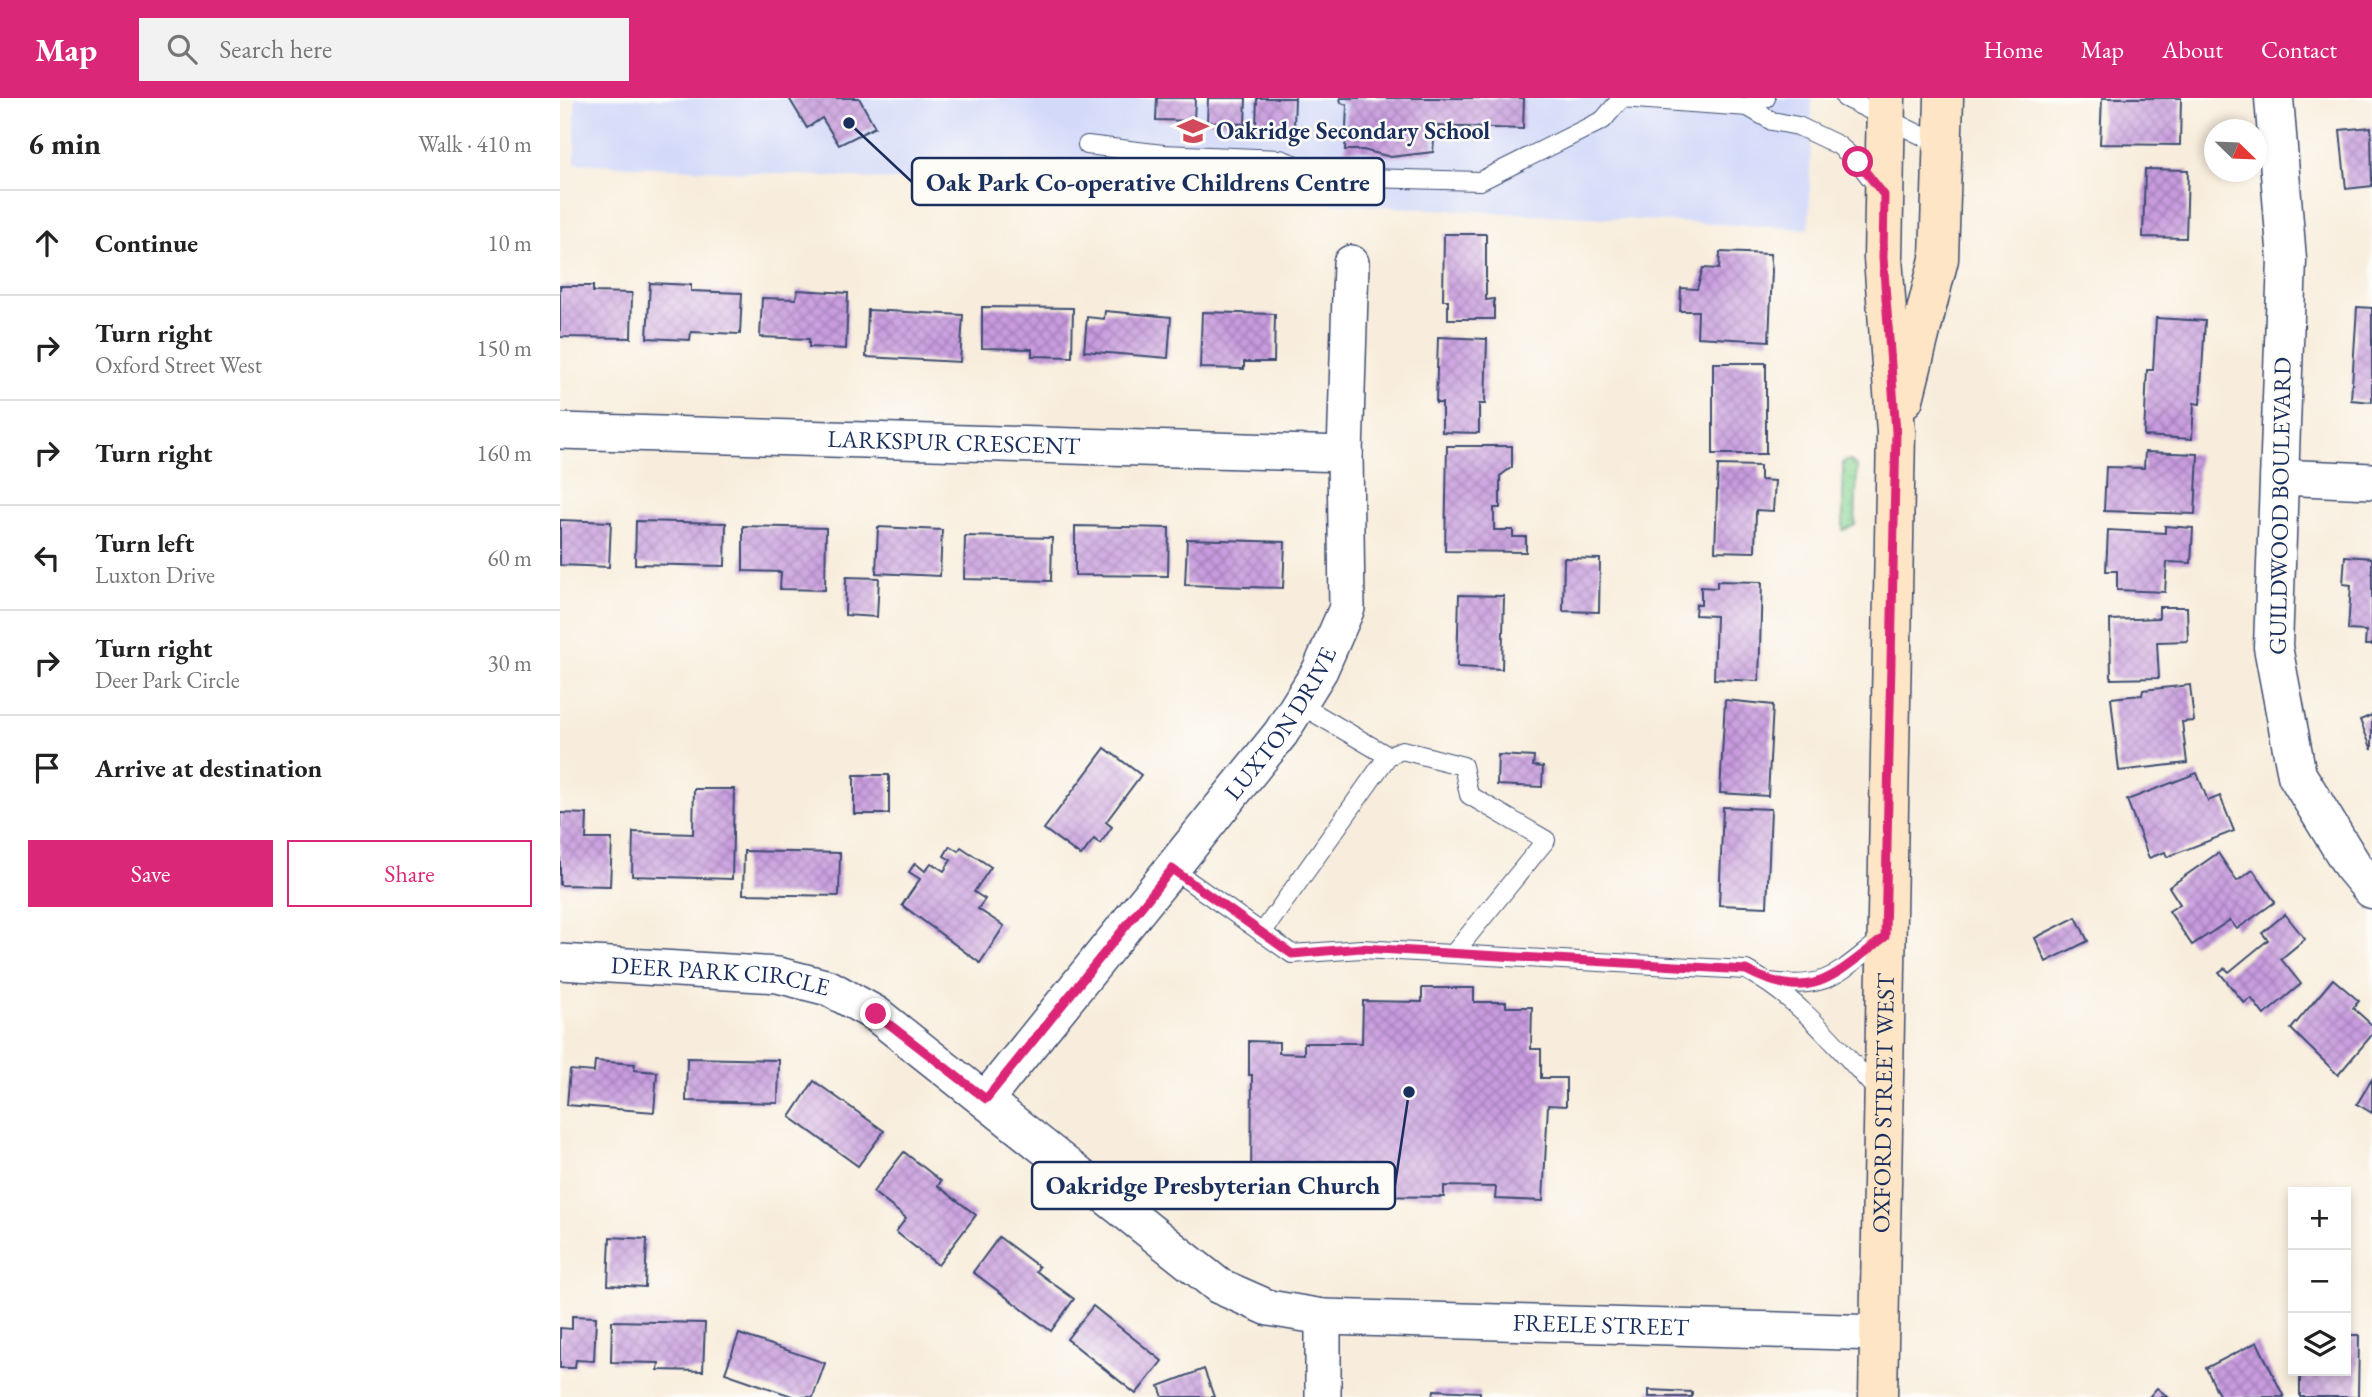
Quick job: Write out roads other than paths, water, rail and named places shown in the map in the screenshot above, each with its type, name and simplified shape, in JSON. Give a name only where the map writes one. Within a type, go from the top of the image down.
[{"type":"main road","name":"OXFORD STREET WEST","points":[[1896,432],[1939,259],[1944,98]]},
{"type":"main road","name":"OXFORD STREET WEST","points":[[1878,1397],[1896,432],[1883,258],[1886,108]]},
{"type":"street","name":"GUILDWOOD BOULEVARD","points":[[2274,98],[2287,260],[2273,647],[2297,775],[2352,865],[2372,890]]},
{"type":"street","name":"LUXTON DRIVE","points":[[986,1099],[1281,733],[1320,670],[1347,608],[1345,454],[1351,263]]},
{"type":"street","name":"LARKSPUR CRESCENT","points":[[560,431],[1345,454]]},
{"type":"street","points":[[2278,477],[2372,481]]},
{"type":"street","name":"DEER PARK CIRCLE","points":[[560,962],[778,975],[829,988],[876,1014],[1219,1286],[1269,1308],[1323,1317]]},
{"type":"street","points":[[1323,1317],[1323,1397]]},
{"type":"street","name":"FREELE STREET","points":[[1323,1317],[1879,1333]]},
{"type":"lane","points":[[1087,145],[1163,154],[1280,159],[1329,177],[1480,181],[1603,120],[1621,98],[1748,107],[1772,121],[1797,125],[1838,145],[1858,162],[1884,195]]},
{"type":"lane","points":[[1748,107],[1766,98]]},
{"type":"lane","points":[[1845,98],[1886,108],[1943,146]]},
{"type":"lane","points":[[1299,704],[1388,756]]},
{"type":"lane","points":[[1262,933],[1388,756],[1402,750],[1463,766],[1469,795],[1546,841],[1454,953]]},
{"type":"lane","points":[[1172,869],[1292,954],[1361,948],[1746,970],[1769,982],[1824,1032],[1882,1096]]},
{"type":"lane","points":[[1769,982],[1800,986],[1826,981],[1885,937]]},
{"type":"place","name":"Oak Park Co-operative Childrens Centre","points":[[849,123]]},
{"type":"place","name":"Oakridge Secondary School","points":[[1193,131]]},
{"type":"place","name":"Oakridge Presbyterian Church","points":[[1409,1092]]}]
